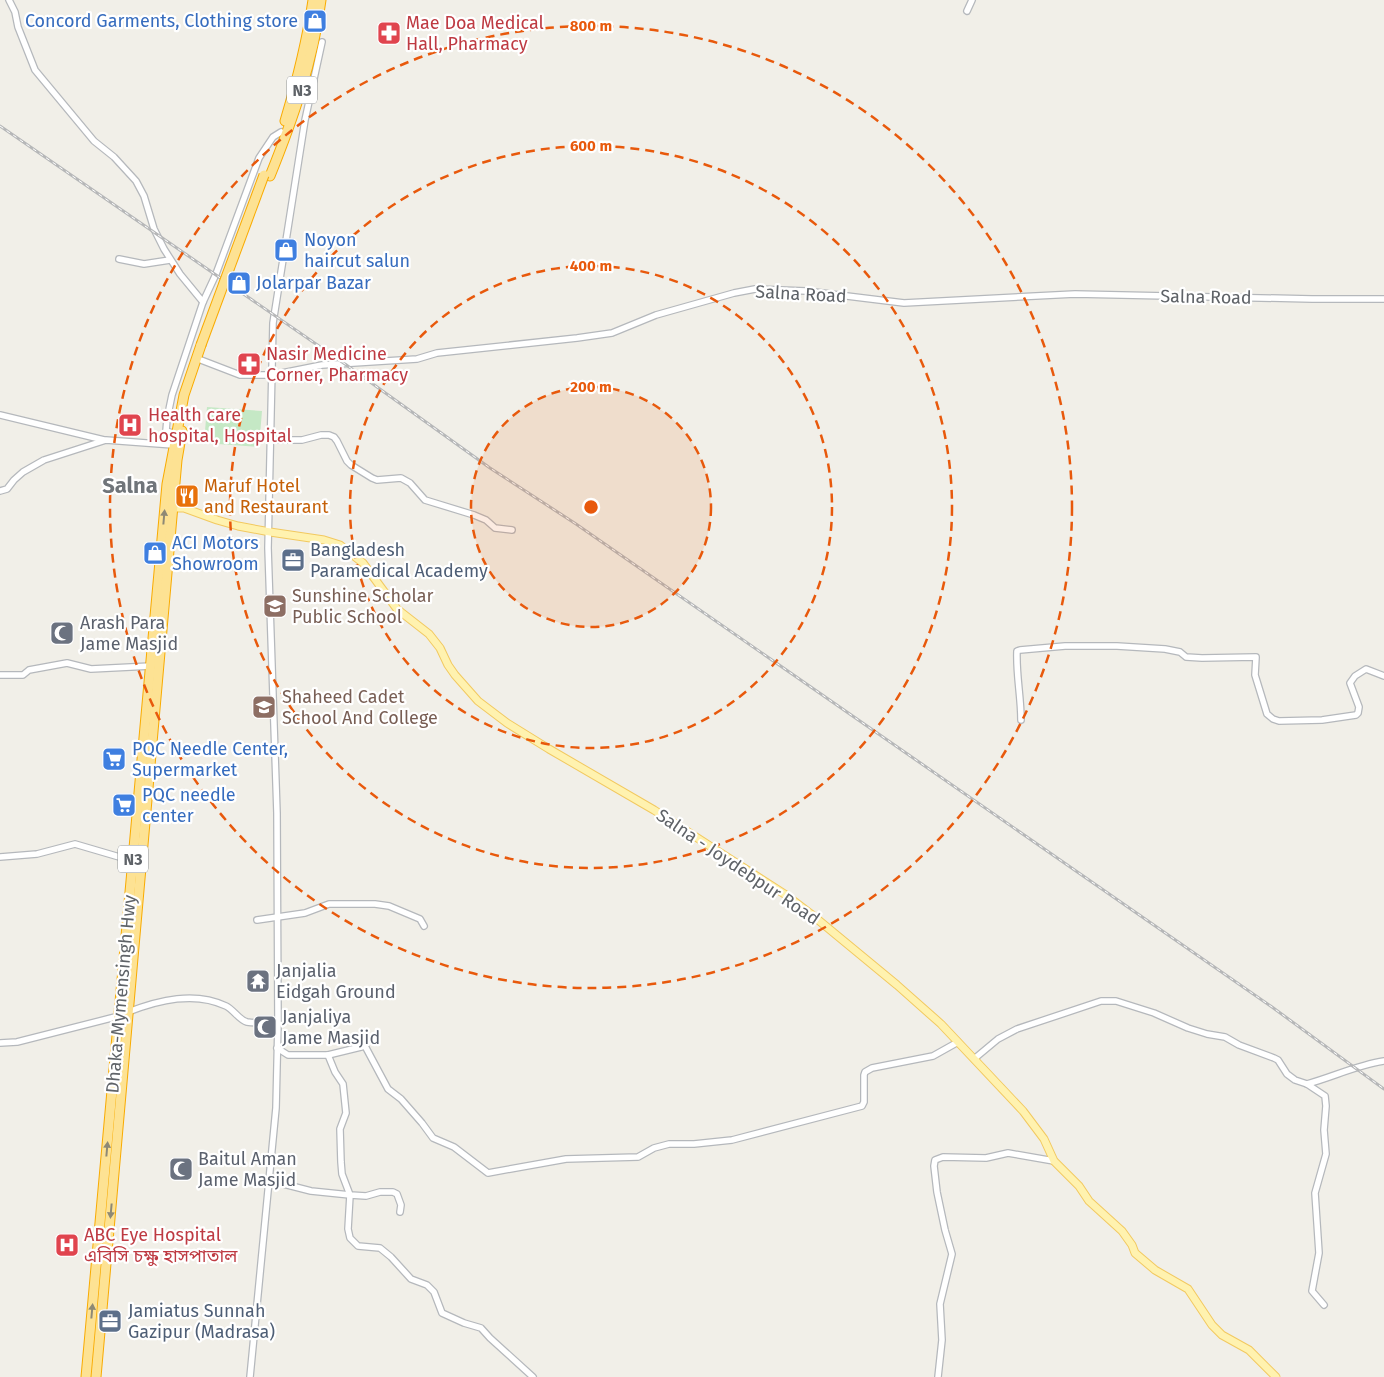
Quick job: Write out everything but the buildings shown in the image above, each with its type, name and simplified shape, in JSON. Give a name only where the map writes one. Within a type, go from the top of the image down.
[{"type":"highway","name":"N3","points":[[267,176],[297,82],[307,39],[313,0]]},
{"type":"highway","name":"N3","points":[[204,346],[267,176],[304,83],[315,40],[321,0]]},
{"type":"highway","name":"Dhaka-Mymensingh Hwy","points":[[96,1377],[177,460],[186,405],[204,346]]},
{"type":"highway","name":"Dhaka-Mymensingh Hwy","points":[[86,1377],[167,484],[184,395],[204,346]]},
{"type":"main road","name":"Salna - Joydebpur Road","points":[[173,508],[184,508],[217,520],[270,532],[324,540],[340,545],[350,551],[363,563],[398,609],[429,634],[440,648],[455,675],[478,701],[532,739],[654,810],[786,896],[897,985],[941,1024],[1023,1111],[1044,1139],[1054,1161],[1079,1186],[1089,1201],[1122,1232],[1135,1253],[1166,1278],[1188,1289],[1212,1326],[1222,1335],[1249,1350],[1276,1377]]},
{"type":"street","points":[[9,0],[35,70],[94,141],[114,157],[136,181],[144,196],[154,229],[170,260],[203,302]]},
{"type":"street","points":[[967,11],[972,0]]},
{"type":"street","points":[[250,1377],[276,1108],[278,1023],[277,813],[268,548],[270,532],[273,323],[305,120],[322,42]]},
{"type":"street","points":[[176,434],[166,431],[167,419],[172,395],[203,302],[216,274],[259,158],[273,137],[281,132]]},
{"type":"street","points":[[119,259],[144,264],[170,260]]},
{"type":"street","name":"Salna Road","points":[[201,360],[240,374],[272,374],[322,365],[364,364],[417,359],[438,353],[612,333],[656,315],[734,293],[755,290],[806,291],[904,303],[1075,294],[1312,300],[1384,299]]},
{"type":"street","points":[[0,415],[106,440],[173,445]]},
{"type":"street","points":[[271,440],[302,440],[329,435],[337,441],[347,462],[372,478],[377,480],[400,478],[410,483],[425,500],[474,515],[486,520],[495,528],[512,530]]},
{"type":"street","points":[[0,491],[7,489],[24,472],[44,460],[106,440]]},
{"type":"street","points":[[1021,720],[1016,670],[1017,651],[1020,650],[1065,646],[1118,646],[1165,649],[1180,652],[1186,657],[1256,657],[1255,675],[1267,714],[1273,720],[1279,721],[1322,720],[1356,714],[1359,707],[1350,683],[1352,679],[1366,669],[1384,676]]},
{"type":"street","points":[[0,675],[23,675],[29,670],[66,663],[91,669],[151,666]]},
{"type":"street","points":[[0,857],[37,854],[75,844],[133,861]]},
{"type":"street","points":[[256,920],[306,913],[329,904],[375,904],[389,906],[420,919],[424,926]]},
{"type":"street","points":[[128,1012],[164,1000],[200,999],[229,1007],[243,1020],[249,1022],[278,1023]]},
{"type":"street","points":[[974,1059],[998,1039],[1017,1029],[1101,1000],[1116,1000],[1154,1013],[1188,1028],[1226,1037],[1239,1045],[1278,1060],[1287,1074],[1325,1096],[1324,1130],[1326,1154],[1315,1193],[1319,1252],[1312,1291],[1324,1305]]},
{"type":"street","points":[[0,1043],[16,1042],[119,1016]]},
{"type":"street","points":[[277,1048],[288,1054],[328,1055],[365,1046],[388,1089],[401,1099],[422,1123],[432,1138],[454,1148],[488,1173],[566,1159],[638,1157],[662,1145],[732,1140],[794,1125],[862,1106],[864,1102],[864,1075],[865,1072],[872,1068],[933,1056],[958,1042]]},
{"type":"street","points":[[328,1055],[335,1072],[343,1084],[346,1113],[340,1129],[341,1162],[342,1174],[350,1195],[348,1228],[352,1242],[358,1246],[380,1248],[410,1278],[427,1285],[434,1292],[442,1313],[481,1328],[533,1377]]},
{"type":"street","points":[[1307,1084],[1336,1076],[1368,1063],[1384,1061]]},
{"type":"street","points":[[938,1377],[942,1340],[940,1304],[952,1254],[937,1192],[935,1160],[943,1157],[986,1158],[1008,1153],[1054,1161]]},
{"type":"street","points":[[268,1180],[311,1191],[350,1195],[366,1196],[380,1192],[393,1192],[397,1194],[401,1205],[400,1212]]},
{"type":"green space","points":[[207,407],[262,411],[259,447],[204,443]]},
{"type":"railway","points":[[0,126],[345,364],[490,468],[576,524],[1272,1007],[1384,1089]]},
{"type":"place","name":"Concord Garments, Clothing store","points":[[315,21]]},
{"type":"place","name":"Mae Doa Medical Hall, Pharmacy","points":[[389,33]]},
{"type":"place","name":"Noyon haircut salun","points":[[286,250]]},
{"type":"place","name":"Jolarpar Bazar","points":[[239,283]]},
{"type":"place","name":"Nasir Medicine Corner, Pharmacy","points":[[249,364]]},
{"type":"place","name":"Health care hospital, Hospital","points":[[130,425]]},
{"type":"place","name":"Maruf Hotel and Restaurant","points":[[187,496]]},
{"type":"place","name":"ACI Motors Showroom","points":[[155,553]]},
{"type":"place","name":"Bangladesh Paramedical Academy","points":[[293,560]]},
{"type":"place","name":"Sunshine Scholar Public School","points":[[275,606]]},
{"type":"place","name":"Arash Para Jame Masjid","points":[[62,633]]},
{"type":"place","name":"Shaheed Cadet School And College","points":[[264,707]]},
{"type":"place","name":"PQC Needle Center, Supermarket","points":[[114,759]]},
{"type":"place","name":"PQC needle center","points":[[124,805]]},
{"type":"place","name":"Janjalia Eidgah Ground","points":[[258,981]]},
{"type":"place","name":"Janjaliya Jame Masjid","points":[[265,1027]]},
{"type":"place","name":"Baitul Aman Jame Masjid","points":[[181,1169]]},
{"type":"place","name":"ABC Eye Hospital এবিসি চক্ষু হাসপাতাল","points":[[67,1245]]},
{"type":"place","name":"Jamiatus Sunnah Gazipur (Madrasa)","points":[[110,1321]]},
{"type":"district","name":"Salna","points":[[130,485]]}]
